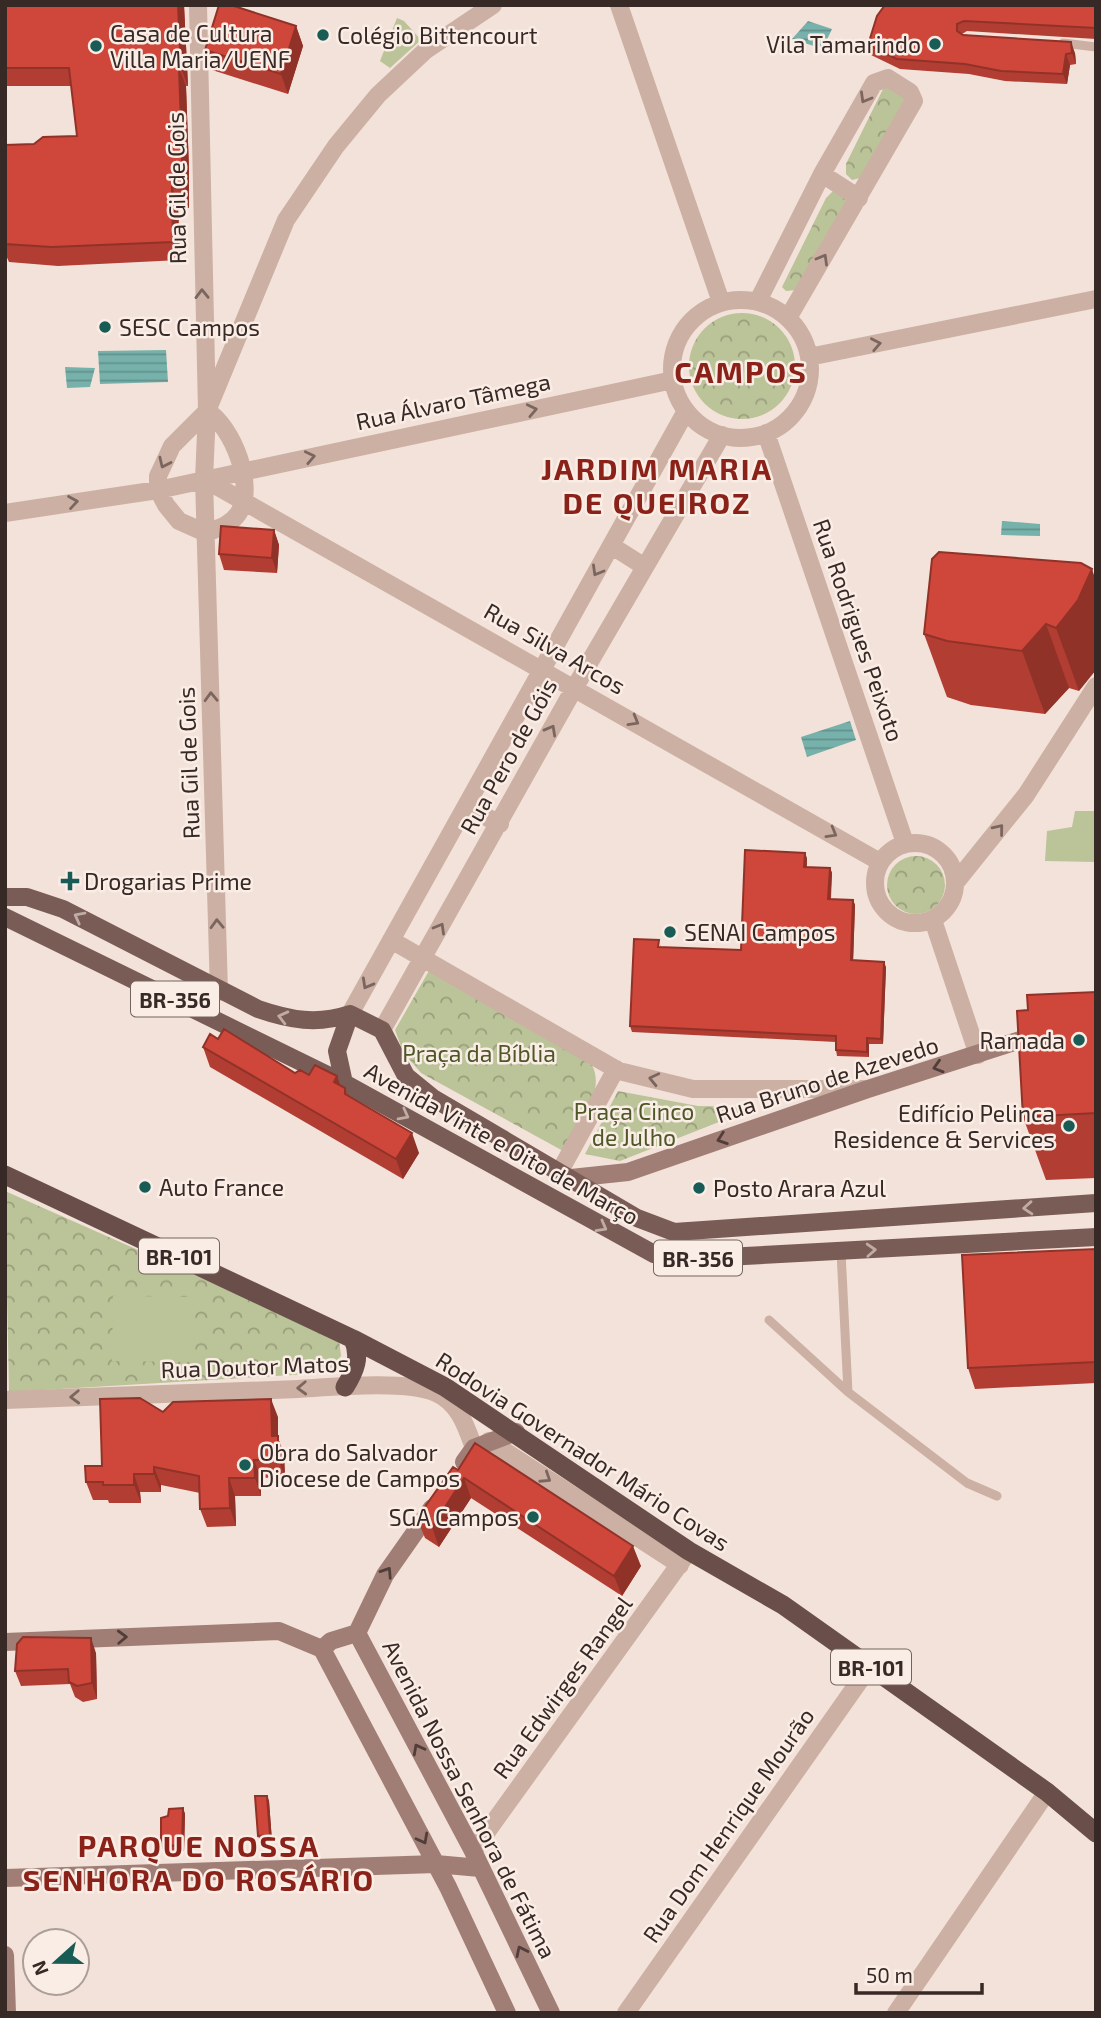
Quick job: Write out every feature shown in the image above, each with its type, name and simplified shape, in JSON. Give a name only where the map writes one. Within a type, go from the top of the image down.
[{"type":"highway","name":"Rodovia Governador Mário Covas","points":[[5,1175],[353,1339],[445,1387],[516,1432],[685,1558],[783,1605],[1047,1792],[1096,1833]]},
{"type":"highway","points":[[345,1387],[356,1365],[358,1349],[353,1339]]},
{"type":"main road","name":"BR-356","points":[[5,897],[27,897],[63,909],[219,992],[287,1019],[331,1020],[350,1014]]},
{"type":"main road","name":"BR-356","points":[[5,917],[344,1083]]},
{"type":"main road","points":[[344,1083],[337,1051],[350,1014],[382,1030]]},
{"type":"main road","name":"Rua Bruno de Azevedo","points":[[566,1175],[628,1172],[868,1089],[1056,1029]]},
{"type":"main road","name":"Avenida Vinte e Oito de Março","points":[[382,1030],[406,1076],[433,1098],[637,1218],[674,1232],[1096,1203]]},
{"type":"main road","name":"Avenida Vinte e Oito de Março","points":[[344,1083],[654,1254],[688,1259],[716,1258],[1096,1237]]},
{"type":"main road","points":[[716,1258],[763,1248],[766,1239],[764,1227]]},
{"type":"main road","points":[[356,1633],[386,1574],[448,1485],[481,1444],[516,1432]]},
{"type":"main road","points":[[5,1642],[279,1631],[322,1649],[436,1864],[508,2013]]},
{"type":"main road","name":"Avenida Nossa Senhora de Fátima","points":[[322,1649],[331,1641],[356,1633],[477,1859],[551,2013]]},
{"type":"main road","points":[[5,1878],[436,1864],[477,1859]]},
{"type":"main road","points":[[5,1955],[7,2013]]},
{"type":"street","name":"Rua Gil de Gois","points":[[198,5],[207,411],[204,479],[219,992]]},
{"type":"street","points":[[207,411],[225,426],[243,471],[244,500],[240,512],[229,525],[206,533],[178,521],[158,490],[158,476],[172,446],[207,411],[286,220],[336,146],[378,95],[426,50],[493,5]]},
{"type":"street","points":[[619,5],[721,302]]},
{"type":"street","points":[[758,301],[822,174],[874,83],[888,78],[910,92],[914,101],[788,318]]},
{"type":"street","points":[[822,174],[859,198]]},
{"type":"street","points":[[739,299],[758,301],[788,318],[802,336],[809,357],[809,380],[801,402],[786,421],[766,433],[744,438],[722,435],[682,418],[673,380],[673,355],[682,332],[699,313],[721,302],[739,299]]},
{"type":"street","points":[[809,357],[1096,299]]},
{"type":"street","points":[[204,353],[229,362]]},
{"type":"street","name":"Rua Álvaro Tâmega","points":[[5,513],[158,490],[673,380]]},
{"type":"street","name":"Rua Pero de Góis","points":[[350,1014],[682,418]]},
{"type":"street","name":"Rua Rodrigues Peixoto","points":[[766,433],[905,843]]},
{"type":"street","name":"Rua Pero de Góis","points":[[382,1030],[575,687],[722,435]]},
{"type":"street","name":"Rua Silva Arcos","points":[[204,479],[542,668],[880,862]]},
{"type":"street","points":[[612,546],[645,567]]},
{"type":"street","points":[[956,882],[1027,795],[1096,686]]},
{"type":"street","points":[[467,807],[500,824]]},
{"type":"street","points":[[905,843],[924,843],[940,850],[952,864],[956,882],[953,897],[945,911],[933,920],[916,924],[899,920],[885,910],[877,895],[875,878],[880,862],[891,850],[905,843]]},
{"type":"street","points":[[933,920],[978,1055]]},
{"type":"street","points":[[391,940],[616,1069],[694,1089],[868,1089]]},
{"type":"street","points":[[566,1175],[616,1069]]},
{"type":"street","name":"Rua Doutor Matos","points":[[5,1400],[345,1387],[419,1388],[437,1394],[454,1405],[481,1444]]},
{"type":"street","points":[[481,1444],[685,1558]]},
{"type":"street","name":"Rua Edwirges Rangel","points":[[477,1859],[685,1558]]},
{"type":"street","name":"Rua Dom Henrique Mourão","points":[[626,2013],[870,1666]]},
{"type":"street","points":[[896,2013],[1047,1792]]},
{"type":"lane","points":[[1049,42],[1096,47]]},
{"type":"lane","points":[[841,1252],[848,1392]]},
{"type":"lane","points":[[769,1320],[848,1392],[967,1483],[997,1496]]},
{"type":"green space","points":[[397,18],[404,21],[421,40],[390,68],[380,61]]},
{"type":"green space","points":[[891,85],[898,89],[906,103],[860,178],[852,180],[846,174],[846,164],[883,89]]},
{"type":"green space","points":[[833,191],[849,200],[796,290],[786,291],[782,287],[826,198]]},
{"type":"green space","points":[[742,313],[762,317],[779,329],[791,346],[795,366],[791,386],[779,403],[762,415],[742,419],[722,415],[705,403],[693,386],[689,366],[693,346],[705,329],[722,317]]},
{"type":"green space","points":[[1075,811],[1096,811],[1096,862],[1045,861],[1047,831],[1072,827]]},
{"type":"green space","points":[[916,856],[927,858],[940,869],[945,885],[943,896],[932,909],[916,914],[905,912],[892,901],[887,885],[889,874],[900,861]]},
{"type":"green space","name":"Praça da Bíblia","points":[[430,969],[592,1065],[596,1086],[593,1098],[565,1152],[421,1073],[403,1052],[395,1030]]},
{"type":"green space","name":"Praça Cinco de Julho","points":[[618,1091],[698,1106],[757,1107],[620,1161],[585,1154]]},
{"type":"green space","points":[[5,1191],[339,1339],[341,1356],[327,1373],[9,1392]]},
{"type":"green space","points":[[113,1296],[194,1297],[193,1362],[112,1361]]},
{"type":"water","points":[[808,21],[832,29],[824,46],[820,48],[792,39]]},
{"type":"water","points":[[166,350],[168,382],[100,384],[98,351]]},
{"type":"water","points":[[65,367],[95,368],[90,387],[67,388]]},
{"type":"water","points":[[1002,521],[1040,524],[1040,536],[1001,535]]},
{"type":"water","points":[[850,721],[856,740],[807,757],[801,737]]},
{"type":"building","points":[[5,5],[178,5],[182,189],[172,187],[173,242],[52,247],[5,244],[5,145],[34,144],[43,137],[77,136],[69,68],[5,68]]},
{"type":"building","points":[[219,5],[231,5],[296,26],[281,74],[205,50]]},
{"type":"building","name":"Vila Tamarindo","points":[[885,5],[1096,5],[1096,28],[964,21],[957,24],[957,31],[963,35],[1071,42],[1072,53],[1066,54],[1063,74],[1001,71],[965,64],[897,59],[868,45],[877,16]]},
{"type":"building","points":[[221,526],[274,530],[272,558],[219,554]]},
{"type":"building","points":[[939,552],[1081,563],[1092,569],[1078,600],[1056,628],[1046,624],[1022,651],[947,641],[924,634],[932,559]]},
{"type":"building","points":[[745,850],[805,853],[804,867],[830,868],[828,899],[853,900],[851,960],[884,962],[881,1039],[867,1038],[867,1052],[836,1050],[836,1036],[630,1026],[634,939],[659,940],[658,947],[741,950]]},
{"type":"building","points":[[1096,992],[1096,1113],[1023,1117],[1017,1011],[1028,1010],[1027,995]]},
{"type":"building","points":[[224,1029],[295,1073],[300,1070],[309,1075],[315,1065],[337,1076],[334,1082],[345,1088],[345,1094],[412,1133],[396,1159],[203,1047],[210,1034],[218,1039]]},
{"type":"building","points":[[1096,1249],[1096,1362],[968,1368],[962,1255]]},
{"type":"building","points":[[140,1398],[163,1412],[173,1402],[271,1399],[272,1436],[278,1436],[278,1459],[254,1460],[255,1478],[229,1478],[230,1508],[200,1509],[199,1476],[154,1467],[154,1474],[134,1474],[134,1485],[86,1482],[85,1466],[102,1466],[100,1399]]},
{"type":"building","points":[[475,1443],[633,1546],[614,1576],[464,1478],[432,1527],[417,1518],[453,1467],[458,1470]]},
{"type":"building","points":[[23,1637],[91,1638],[92,1683],[77,1686],[69,1682],[68,1669],[15,1671],[17,1644]]},
{"type":"building","points":[[255,1796],[267,1796],[270,1835],[258,1836]]},
{"type":"building","points":[[183,1808],[182,1846],[161,1845],[161,1818],[168,1816],[169,1809]]},
{"type":"place","name":"Colégio Bittencourt","points":[[323,35]]},
{"type":"place","name":"Vila Tamarindo","points":[[935,44]]},
{"type":"place","name":"Casa de Cultura Villa Maria/UENF","points":[[96,46]]},
{"type":"place","name":"SESC Campos","points":[[105,327]]},
{"type":"place","name":"Drogarias Prime","points":[[70,881]]},
{"type":"place","name":"SENAI Campos","points":[[670,932]]},
{"type":"place","name":"Ramada","points":[[1079,1040]]},
{"type":"place","name":"Edifício Pelinca Residence & Services","points":[[1069,1126]]},
{"type":"place","name":"Auto France","points":[[145,1187]]},
{"type":"place","name":"Posto Arara Azul","points":[[699,1188]]},
{"type":"place","name":"Obra do Salvador Diocese de Campos","points":[[245,1465]]},
{"type":"place","name":"SGA Campos","points":[[533,1517]]},
{"type":"district","name":"CAMPOS","points":[[741,371]]},
{"type":"district","name":"JARDIM MARIA DE QUEIROZ","points":[[657,485]]},
{"type":"district","name":"PARQUE NOSSA SENHORA DO ROSÁRIO","points":[[199,1862]]}]
